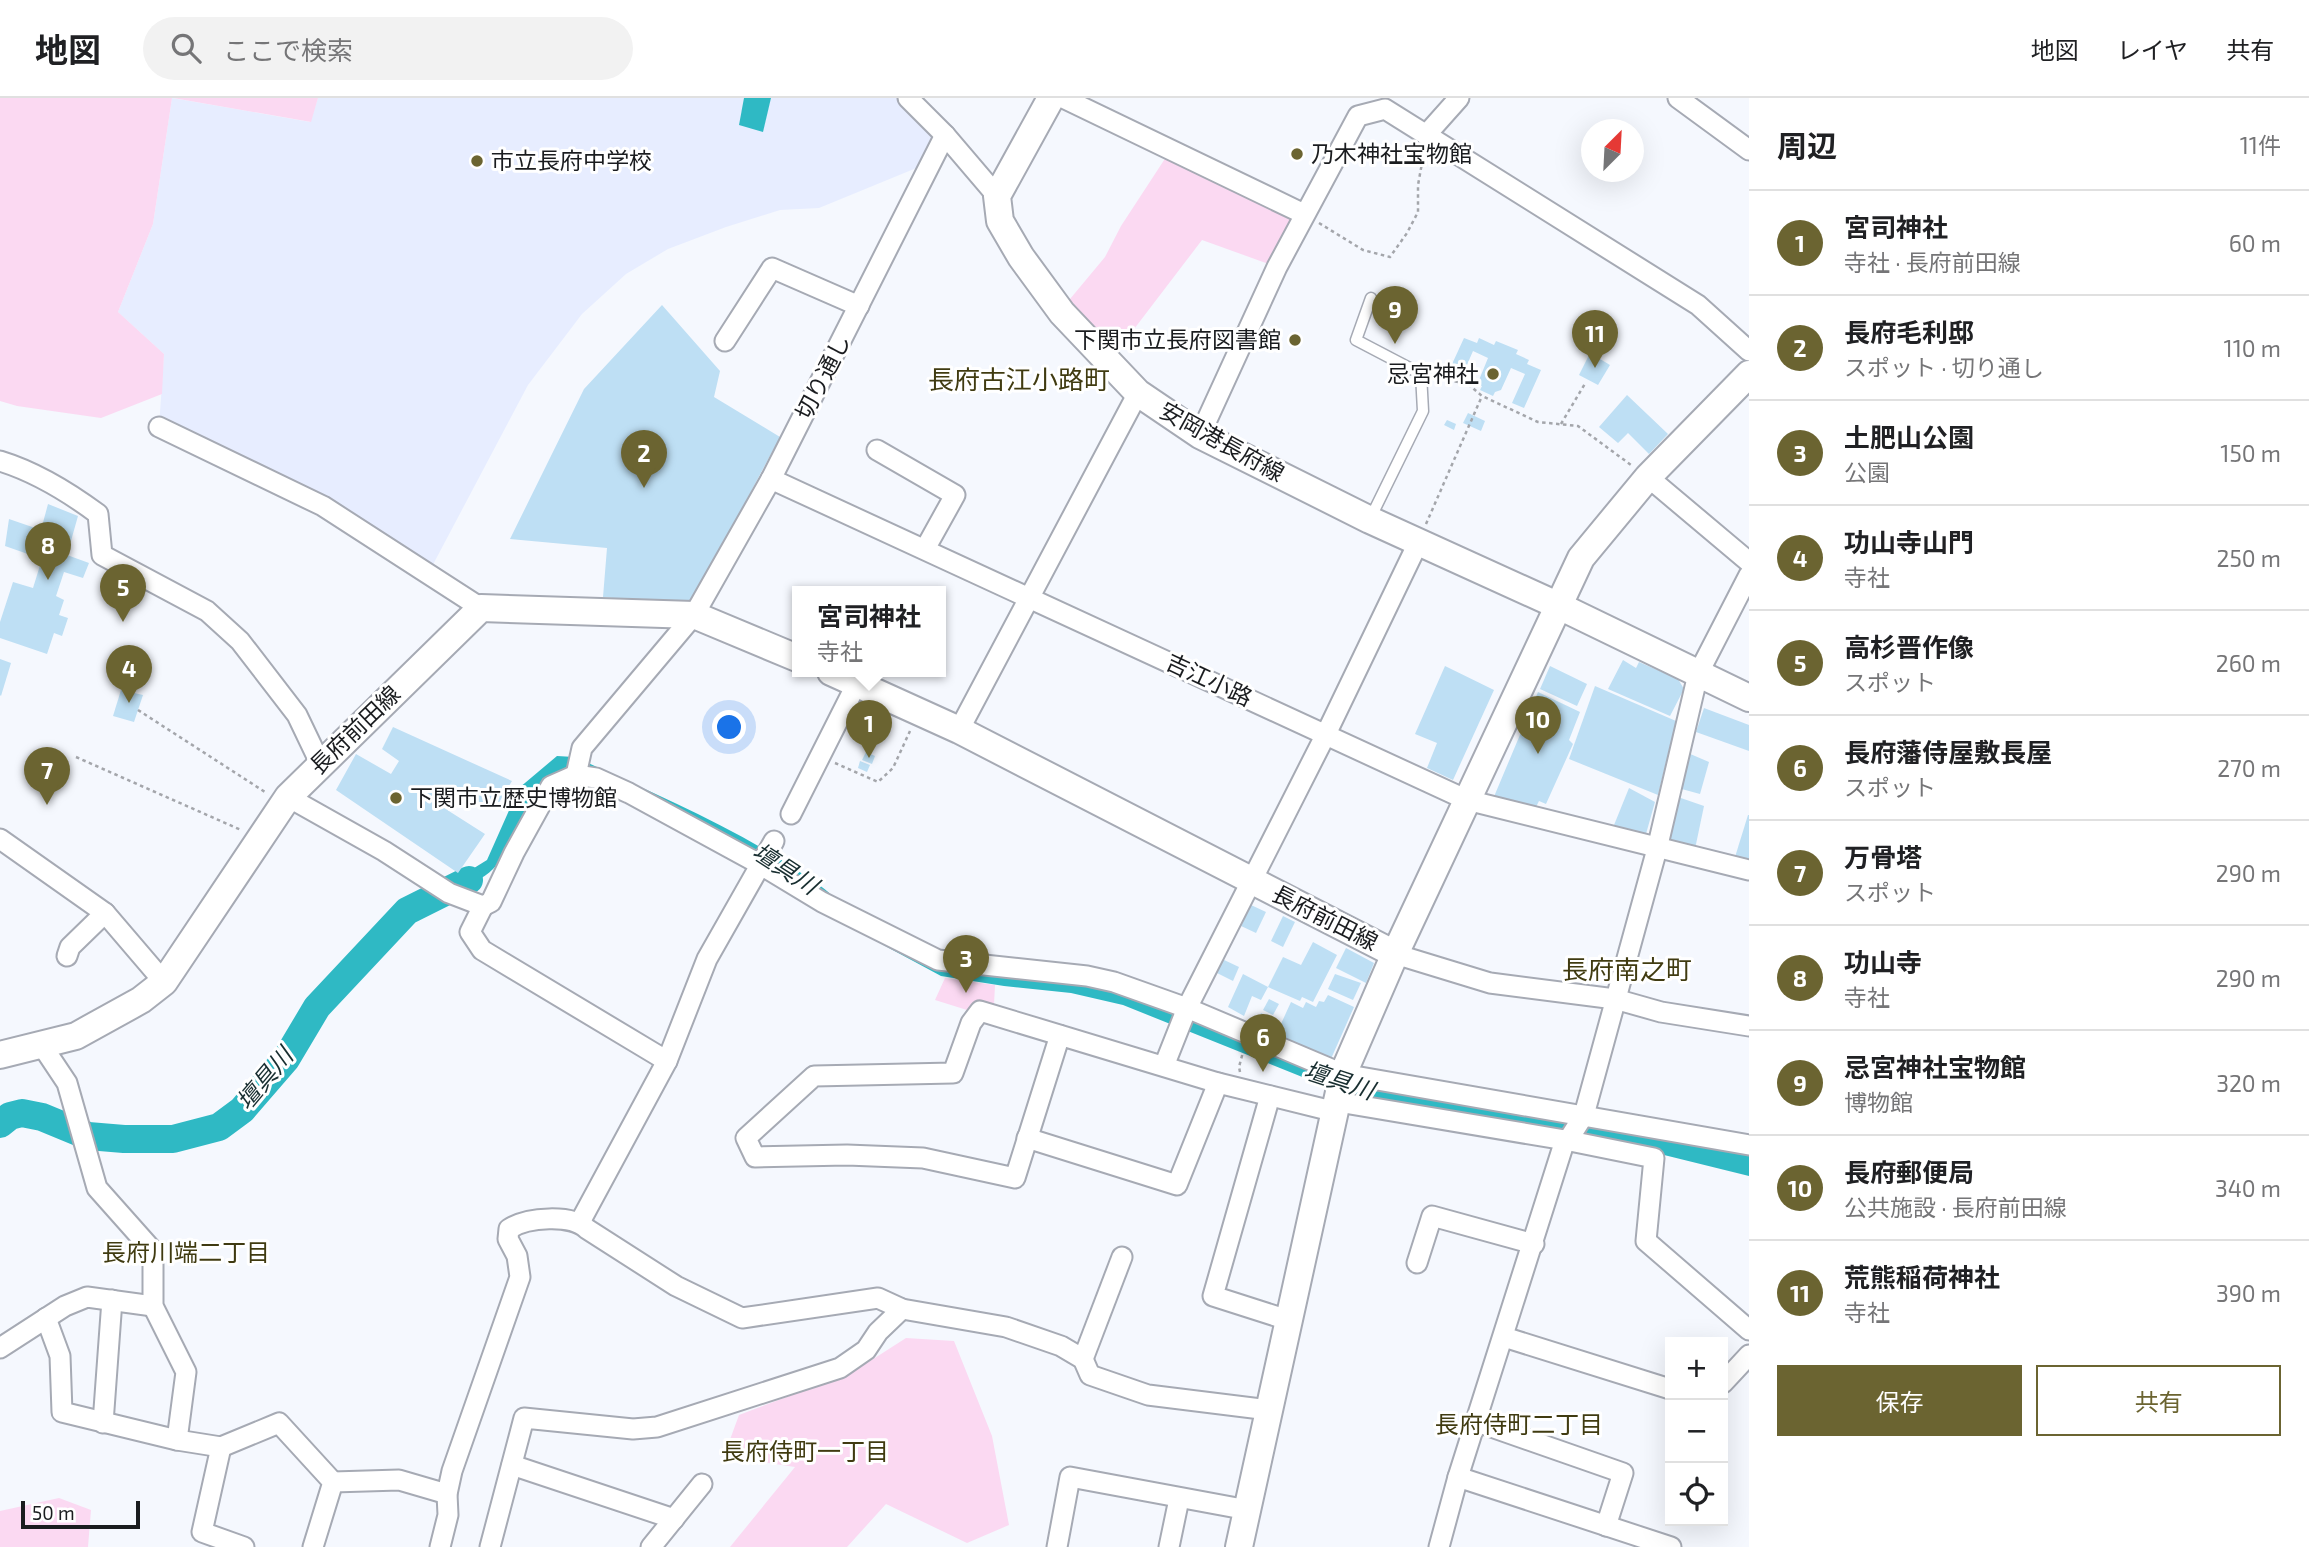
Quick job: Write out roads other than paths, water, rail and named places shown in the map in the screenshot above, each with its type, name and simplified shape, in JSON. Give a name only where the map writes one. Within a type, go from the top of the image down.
[{"type":"main road","points":[[997,196],[1051,98]]},
{"type":"main road","name":"安岡港長府線","points":[[997,196],[1000,221],[1021,257],[1062,313],[1138,393],[1200,435],[1418,543],[1557,605]]},
{"type":"main road","name":"長府前田線","points":[[843,677],[959,730],[1395,954],[1581,558],[1648,477],[1749,374]]},
{"type":"main road","points":[[1557,605],[1749,698]]},
{"type":"main road","points":[[481,608],[694,615],[792,656]]},
{"type":"main road","name":"長府前田線","points":[[1,1055],[76,1036],[141,1000],[164,982],[286,801],[320,763],[481,608]]},
{"type":"main road","points":[[1239,1547],[1340,1092],[1395,954]]},
{"type":"street","points":[[908,98],[945,135],[997,196]]},
{"type":"street","points":[[1063,98],[1304,214]]},
{"type":"street","points":[[1426,135],[1459,98]]},
{"type":"street","points":[[1678,98],[1749,150]]},
{"type":"street","points":[[1200,435],[1260,301],[1358,116],[1385,109],[1698,305],[1749,351]]},
{"type":"street","name":"切り通し","points":[[576,775],[582,748],[694,615],[771,479],[945,135]]},
{"type":"street","points":[[725,341],[772,268],[859,306]]},
{"type":"street","points":[[959,730],[1138,393]]},
{"type":"street","points":[[159,427],[323,506],[481,608]]},
{"type":"street","points":[[877,450],[955,495],[925,549]]},
{"type":"street","points":[[0,461],[18,466],[64,489],[98,514],[102,555],[207,611],[240,641],[297,715],[320,763]]},
{"type":"street","points":[[1648,477],[1749,562]]},
{"type":"street","name":"吉江小路","points":[[771,479],[1467,800],[1749,870]]},
{"type":"street","points":[[1164,1066],[1183,1016],[1253,881],[1418,543]]},
{"type":"street","points":[[1439,1547],[1458,1477],[1568,1138],[1583,1117],[1657,849],[1698,674],[1749,575]]},
{"type":"street","points":[[790,814],[857,683]]},
{"type":"street","points":[[667,1061],[482,950],[470,932],[483,906],[491,902],[551,786],[576,775],[596,778],[767,854],[831,906],[938,960],[1087,976],[1114,982],[1340,1092],[1654,1158],[1646,1241],[1749,1330]]},
{"type":"street","points":[[286,801],[384,851],[449,893],[483,906]]},
{"type":"street","points":[[0,839],[105,913],[164,982]]},
{"type":"street","points":[[580,1222],[667,1061],[707,960],[767,854]]},
{"type":"street","points":[[68,956],[69,947],[105,913]]},
{"type":"street","points":[[1395,954],[1490,983],[1615,999],[1661,1013],[1749,1026]]},
{"type":"street","points":[[1060,1035],[1015,1178],[923,1158],[847,1155],[755,1157],[746,1138],[814,1076],[953,1073],[971,1023],[980,1011],[1270,1097],[1340,1092],[1583,1117],[1749,1145]]},
{"type":"street","points":[[40,1044],[67,1083],[97,1188],[153,1251],[153,1306],[186,1372],[177,1440]]},
{"type":"street","points":[[1027,1138],[1177,1185],[1218,1083]]},
{"type":"street","points":[[1270,1097],[1213,1296],[1288,1321]]},
{"type":"street","points":[[1417,1263],[1432,1216],[1534,1244]]},
{"type":"street","points":[[440,1547],[448,1515],[447,1494],[453,1471],[520,1278],[517,1256],[508,1239],[509,1229],[516,1224],[544,1218],[580,1222],[676,1286],[742,1318],[878,1298],[902,1309],[1006,1327],[1061,1346],[1083,1359],[1090,1375],[1148,1395],[1269,1410]]},
{"type":"street","points":[[1083,1359],[1122,1257]]},
{"type":"street","points":[[0,1348],[65,1306],[87,1297],[153,1306]]},
{"type":"street","points":[[103,1423],[112,1300]]},
{"type":"street","points":[[490,1547],[524,1418],[633,1429],[657,1427],[840,1368],[866,1350],[878,1332],[902,1309]]},
{"type":"street","points":[[46,1318],[60,1356],[62,1412],[177,1440],[221,1447],[279,1423],[333,1482],[399,1480],[447,1494]]},
{"type":"street","points":[[1504,1337],[1665,1387]]},
{"type":"street","points":[[1728,1378],[1749,1355]]},
{"type":"street","points":[[1476,1422],[1623,1473],[1606,1526]]},
{"type":"street","points":[[221,1447],[201,1532],[244,1547]]},
{"type":"street","points":[[512,1465],[674,1519]]},
{"type":"street","points":[[1458,1477],[1671,1547]]},
{"type":"street","points":[[1057,1547],[1070,1478],[1248,1510]]},
{"type":"street","points":[[313,1547],[333,1482]]},
{"type":"street","points":[[651,1547],[702,1484]]},
{"type":"street","points":[[1169,1547],[1178,1499]]},
{"type":"lane","points":[[1370,520],[1423,411],[1421,374],[1356,340],[1371,298]]},
{"type":"water","points":[[744,98],[771,98],[763,132],[739,125]]},
{"type":"water","name":"壇具川","points":[[557,756],[574,757],[586,762],[754,844],[821,886],[838,905],[922,958],[1117,989],[1360,1087],[1443,1097],[1749,1152],[1749,1176],[1660,1154],[1357,1099],[1123,1005],[1071,993],[941,976],[826,914],[823,898],[570,768],[556,773],[544,783],[534,796],[502,857],[489,873],[455,891],[445,886],[487,860],[519,788]]},
{"type":"waterway","name":"壇具川","points":[[0,1124],[10,1116],[22,1113],[42,1117],[88,1136],[124,1139],[173,1139],[219,1127],[242,1110],[286,1059],[317,1007],[407,911],[469,880]]},
{"type":"place","name":"乃木神社宝物館","points":[[1297,154]]},
{"type":"place","name":"市立長府中学校","points":[[477,161]]},
{"type":"place","name":"下関市立長府図書館","points":[[1295,340]]},
{"type":"place","name":"忌宮神社宝物館","points":[[1395,344]]},
{"type":"place","name":"荒熊稲荷神社","points":[[1595,368]]},
{"type":"place","name":"忌宮神社","points":[[1493,374]]},
{"type":"place","name":"長府毛利邸","points":[[644,488]]},
{"type":"place","name":"功山寺","points":[[48,580]]},
{"type":"place","name":"高杉晋作像","points":[[123,622]]},
{"type":"place","name":"功山寺山門","points":[[129,703]]},
{"type":"place","name":"長府郵便局","points":[[1538,754]]},
{"type":"place","name":"宮司神社","points":[[869,758]]},
{"type":"place","name":"下関市立歴史博物館","points":[[396,798]]},
{"type":"place","name":"万骨塔","points":[[47,805]]},
{"type":"place","name":"土肥山公園","points":[[966,993]]},
{"type":"place","name":"長府藩侍屋敷長屋","points":[[1263,1072]]},
{"type":"district","name":"長府古江小路町","points":[[1019,380]]},
{"type":"district","name":"長府南之町","points":[[1627,970]]},
{"type":"district","name":"長府川端二丁目","points":[[186,1253]]},
{"type":"district","name":"長府侍町二丁目","points":[[1519,1425]]},
{"type":"district","name":"長府侍町一丁目","points":[[805,1452]]}]
